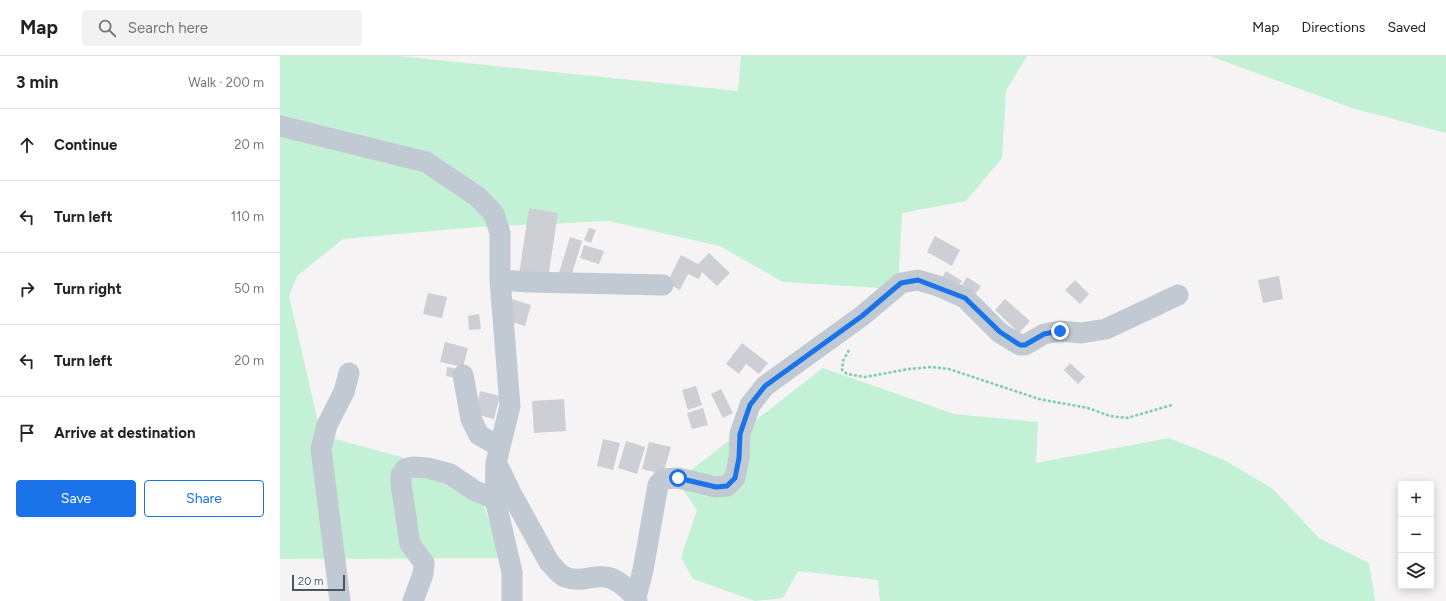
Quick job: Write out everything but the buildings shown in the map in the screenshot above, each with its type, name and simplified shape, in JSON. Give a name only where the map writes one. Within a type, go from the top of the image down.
[{"type":"street","points":[[280,126],[426,162],[478,197],[494,214],[500,233],[500,280],[510,406],[498,455],[495,499],[512,572],[512,601]]},
{"type":"street","points":[[500,280],[663,285]]},
{"type":"street","points":[[636,599],[643,570],[658,485],[663,479],[678,478],[716,487],[727,486],[735,478],[739,458],[740,434],[750,405],[765,386],[862,316],[901,283],[918,280],[965,298],[1000,332],[1020,345],[1025,345],[1044,334],[1060,331],[1081,333],[1106,329],[1178,295]]},
{"type":"street","points":[[340,601],[321,449],[327,425],[344,392],[349,373]]},
{"type":"street","points":[[463,375],[471,419],[478,435],[498,455],[514,500],[549,562],[564,576],[573,579],[602,576],[612,578],[620,582],[636,599]]},
{"type":"street","points":[[413,601],[423,574],[424,563],[410,544],[401,484],[401,475],[405,470],[412,467],[428,468],[450,474],[475,491],[495,499]]},
{"type":"path","points":[[851,346],[841,366],[842,370],[847,374],[855,376],[865,377],[909,368],[949,368],[1039,399],[1088,408],[1110,416],[1127,418],[1172,406]]},
{"type":"green space","points":[[280,56],[398,56],[738,91],[741,56],[1027,56],[1006,91],[1002,158],[966,201],[902,213],[898,289],[783,282],[720,246],[609,221],[477,227],[343,239],[297,276],[289,296],[321,435],[474,477],[502,558],[280,559]]},
{"type":"green space","points":[[1210,56],[1446,56],[1446,133],[1352,108]]},
{"type":"green space","points":[[823,368],[954,414],[1038,422],[1036,463],[1169,438],[1224,460],[1272,488],[1319,538],[1369,563],[1375,601],[880,601],[878,580],[798,571],[783,598],[755,601],[693,579],[681,557],[697,510],[677,481]]},
{"type":"route","points":[[678,478],[716,487],[727,486],[735,478],[739,458],[740,434],[750,405],[765,386],[862,316],[901,283],[918,280],[938,286],[965,298],[1000,332],[1014,343],[1020,345],[1025,345],[1044,334],[1060,331]]}]
